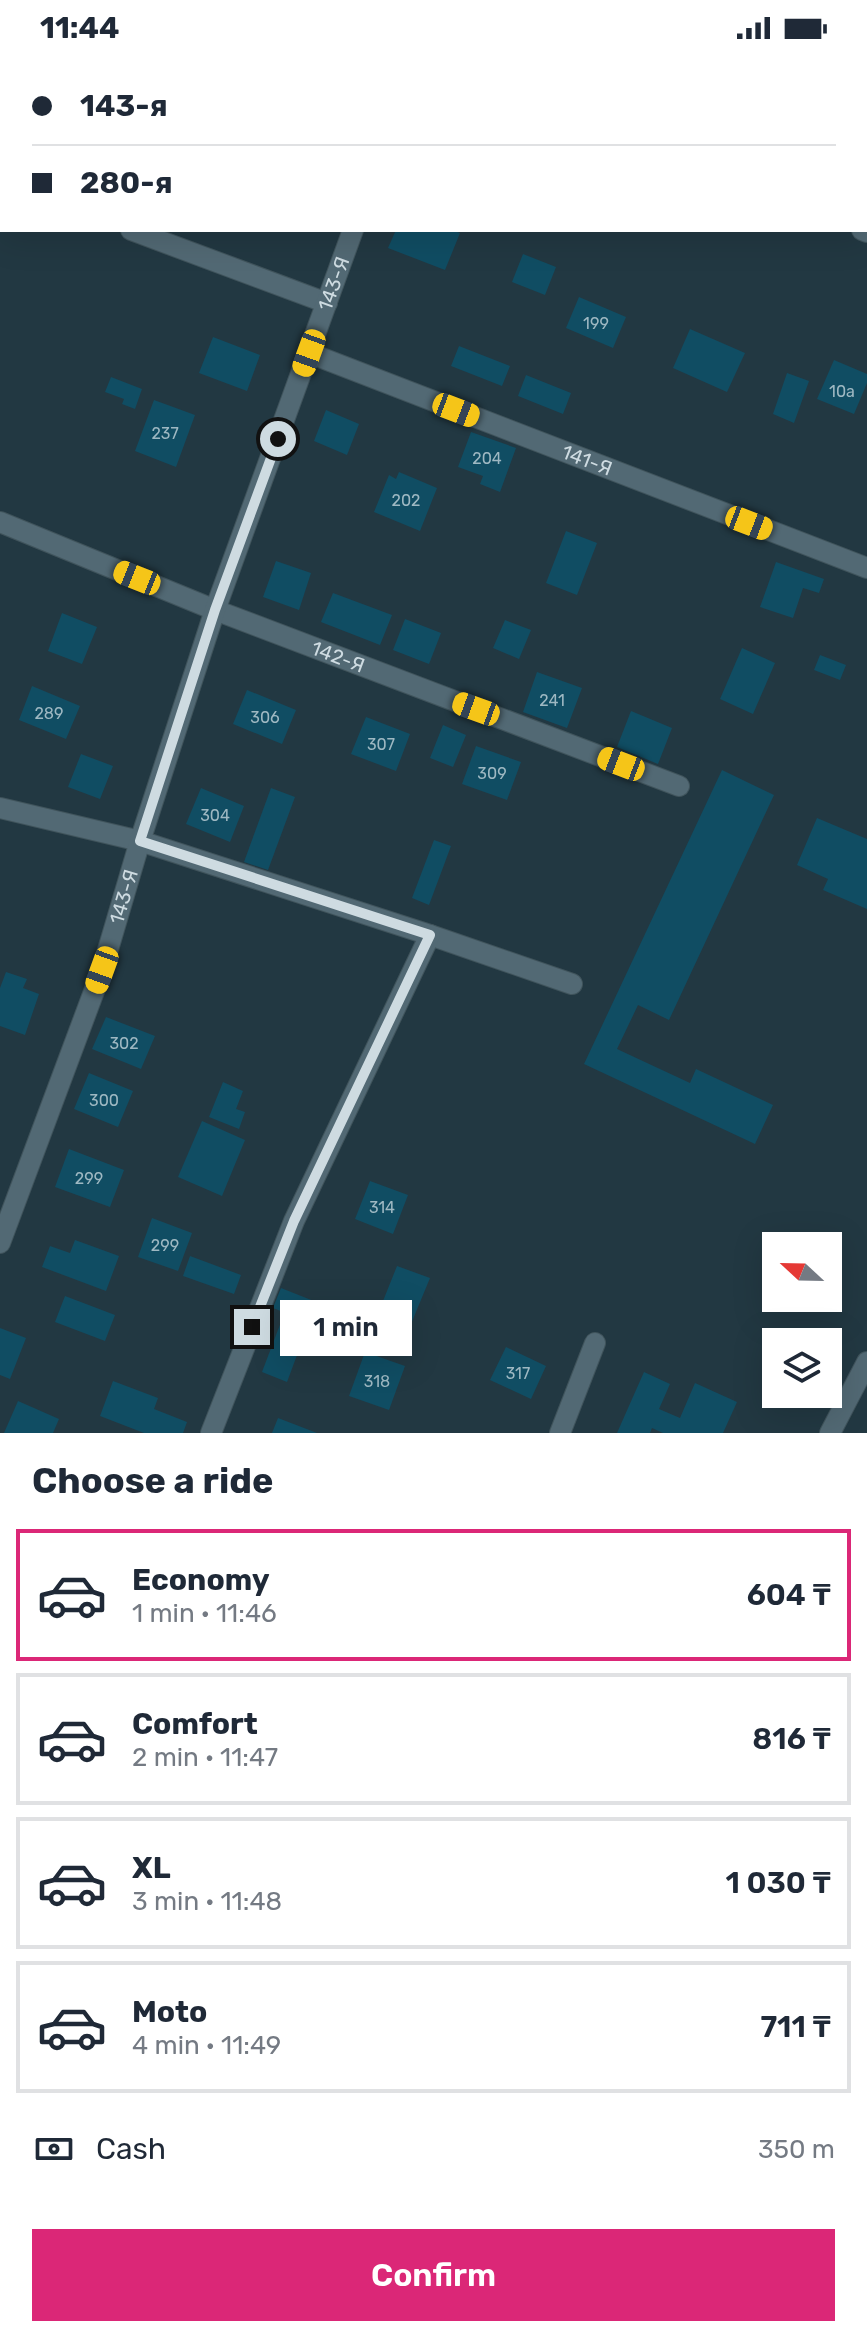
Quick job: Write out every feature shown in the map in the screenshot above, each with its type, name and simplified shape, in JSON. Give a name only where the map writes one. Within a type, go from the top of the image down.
[{"type":"street","points":[[136,232],[327,303]]},
{"type":"street","name":"143-Я","points":[[0,1243],[102,970],[215,610],[352,232]]},
{"type":"street","name":"141-Я","points":[[309,353],[867,568]]},
{"type":"street","name":"142-Я","points":[[0,522],[215,610],[679,786]]},
{"type":"street","points":[[0,808],[140,841],[572,984]]},
{"type":"street","points":[[211,1433],[294,1221],[430,935]]},
{"type":"street","points":[[560,1433],[595,1343]]},
{"type":"street","points":[[830,1433],[867,1362]]},
{"type":"building","points":[[395,232],[460,233],[445,270],[388,248]]},
{"type":"building","points":[[523,254],[556,267],[545,295],[512,282]]},
{"type":"building","points":[[579,297],[626,317],[613,348],[566,328]]},
{"type":"building","points":[[690,329],[745,353],[727,392],[673,368]]},
{"type":"building","points":[[213,337],[260,355],[247,391],[199,373]]},
{"type":"building","points":[[459,346],[510,366],[502,386],[451,366]]},
{"type":"building","points":[[834,360],[867,374],[867,383],[854,414],[817,399]]},
{"type":"building","points":[[787,373],[809,381],[794,423],[773,414]]},
{"type":"building","points":[[526,375],[571,393],[563,414],[518,396]]},
{"type":"building","points":[[111,377],[142,389],[135,409],[122,404],[124,399],[105,392]]},
{"type":"building","points":[[154,400],[195,415],[176,467],[135,451]]},
{"type":"building","points":[[326,410],[359,424],[347,455],[314,441]]},
{"type":"building","points":[[471,432],[516,448],[500,492],[480,484],[483,476],[458,467]]},
{"type":"building","points":[[399,472],[437,488],[420,531],[374,512],[389,475],[396,479]]},
{"type":"building","points":[[566,531],[597,543],[577,595],[546,583]]},
{"type":"building","points":[[276,561],[311,573],[299,610],[263,597]]},
{"type":"building","points":[[776,562],[824,579],[819,593],[803,588],[793,618],[760,607]]},
{"type":"building","points":[[333,593],[392,615],[380,645],[321,622]]},
{"type":"building","points":[[62,613],[97,627],[82,664],[48,651]]},
{"type":"building","points":[[405,619],[441,633],[429,664],[393,650]]},
{"type":"building","points":[[505,620],[531,630],[519,659],[493,648]]},
{"type":"building","points":[[742,648],[775,663],[753,714],[720,699]]},
{"type":"building","points":[[820,655],[846,665],[840,680],[814,670]]},
{"type":"building","points":[[537,672],[582,688],[567,728],[523,712]]},
{"type":"building","points":[[32,686],[80,706],[66,739],[19,720]]},
{"type":"building","points":[[247,690],[296,710],[282,744],[233,724]]},
{"type":"building","points":[[631,711],[672,728],[658,764],[617,747]]},
{"type":"building","points":[[366,717],[410,734],[396,771],[351,754]]},
{"type":"building","points":[[443,725],[466,735],[453,767],[430,758]]},
{"type":"building","points":[[476,746],[521,762],[507,800],[462,784]]},
{"type":"building","points":[[81,754],[113,766],[100,799],[68,787]]},
{"type":"building","points":[[722,770],[774,795],[669,1020],[638,1005],[617,1049],[690,1083],[696,1069],[773,1105],[755,1144],[584,1064]]},
{"type":"building","points":[[201,788],[244,806],[230,842],[186,824]]},
{"type":"building","points":[[271,788],[295,797],[268,870],[244,862]]},
{"type":"building","points":[[817,818],[867,839],[867,909],[823,890],[828,879],[797,865]]},
{"type":"building","points":[[434,840],[451,846],[429,905],[412,898]]},
{"type":"building","points":[[6,972],[27,979],[23,988],[39,994],[25,1035],[0,1026],[0,988]]},
{"type":"building","points":[[106,1017],[155,1036],[141,1069],[92,1049]]},
{"type":"building","points":[[89,1073],[133,1091],[118,1127],[74,1109]]},
{"type":"building","points":[[223,1082],[243,1091],[236,1109],[245,1112],[239,1129],[209,1117]]},
{"type":"building","points":[[202,1121],[245,1140],[222,1196],[178,1177]]},
{"type":"building","points":[[69,1149],[124,1170],[110,1207],[55,1187]]},
{"type":"building","points":[[370,1181],[408,1195],[393,1234],[355,1219]]},
{"type":"building","points":[[152,1218],[192,1233],[178,1271],[138,1257]]},
{"type":"building","points":[[75,1240],[119,1256],[106,1291],[42,1267],[50,1246],[70,1253]]},
{"type":"building","points":[[190,1256],[241,1275],[234,1294],[183,1276]]},
{"type":"building","points":[[397,1266],[430,1278],[411,1324],[379,1311]]},
{"type":"building","points":[[281,1288],[349,1315],[342,1335],[273,1308]]},
{"type":"building","points":[[65,1296],[115,1315],[105,1341],[55,1322]]},
{"type":"building","points":[[281,1322],[306,1331],[287,1382],[262,1372]]},
{"type":"building","points":[[0,1328],[26,1338],[10,1379],[0,1375]]},
{"type":"building","points":[[506,1347],[546,1366],[531,1399],[490,1380]]},
{"type":"building","points":[[365,1352],[405,1366],[389,1410],[349,1396]]},
{"type":"building","points":[[644,1372],[670,1384],[659,1409],[680,1418],[695,1383],[737,1402],[723,1433],[663,1433],[652,1428],[650,1433],[617,1433]]},
{"type":"building","points":[[113,1381],[158,1398],[154,1409],[187,1422],[183,1433],[144,1433],[100,1416]]},
{"type":"building","points":[[18,1401],[59,1419],[53,1433],[4,1433]]},
{"type":"building","points":[[278,1418],[317,1433],[272,1433]]},
{"type":"route","points":[[252,1327],[294,1221],[430,935],[140,841],[215,610],[278,439]]}]
